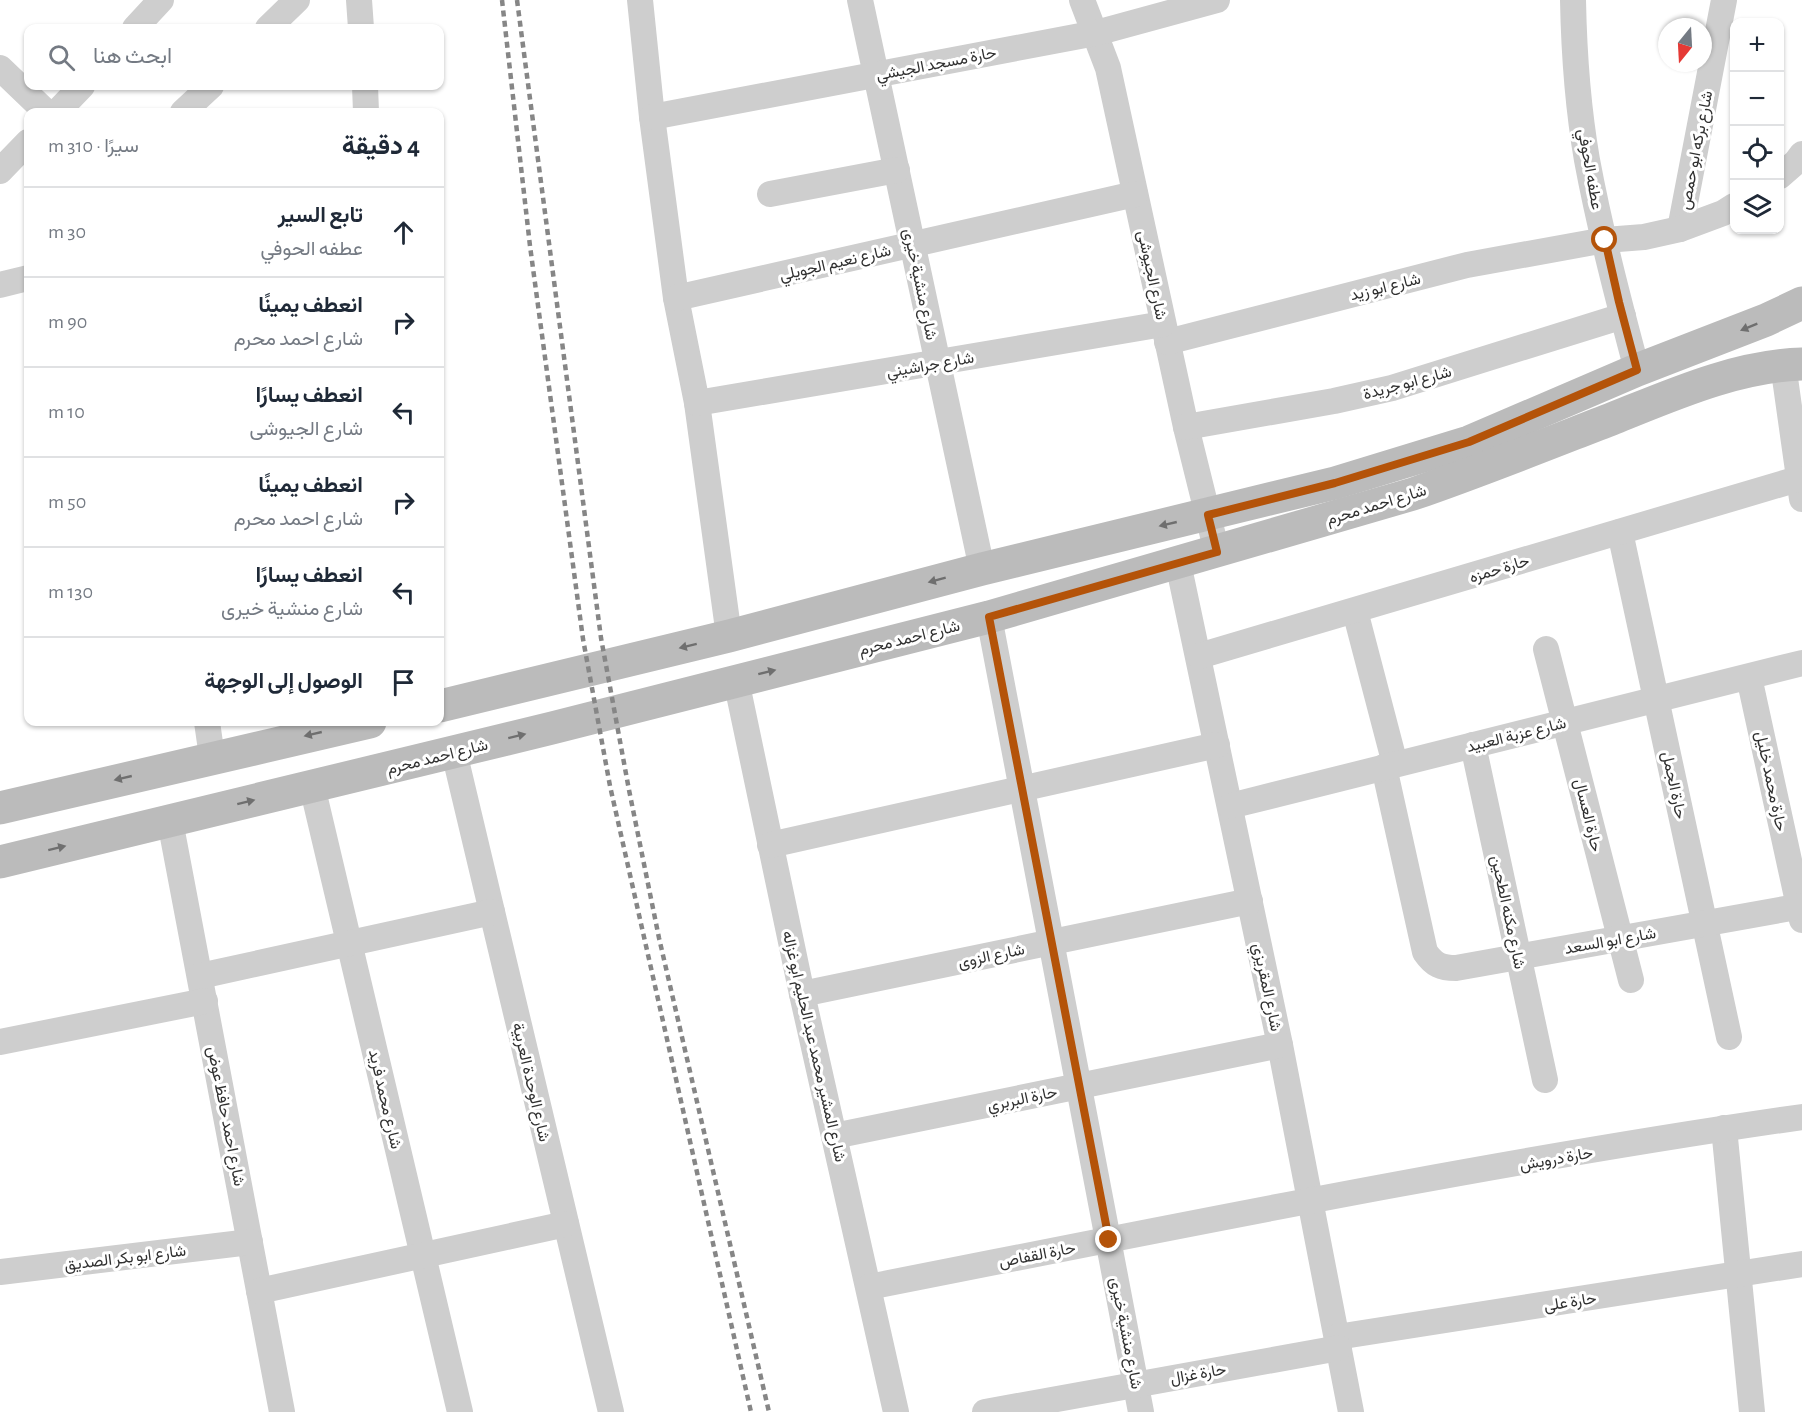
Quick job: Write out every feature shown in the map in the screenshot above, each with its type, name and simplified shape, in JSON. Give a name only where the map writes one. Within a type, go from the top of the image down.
[{"type":"main road","name":"شارع احمد محرم","points":[[444,705],[729,636],[982,568],[1335,483],[1469,442],[1637,370],[1766,320],[1802,303]]},
{"type":"main road","name":"شارع احمد محرم","points":[[0,862],[454,752],[989,617],[1413,494],[1474,473],[1660,400],[1735,374],[1792,364]]},
{"type":"main road","points":[[0,808],[352,726]]},
{"type":"street","points":[[139,24],[161,0]]},
{"type":"street","points":[[272,24],[297,0]]},
{"type":"street","points":[[359,0],[361,24]]},
{"type":"street","points":[[640,0],[652,117],[676,298],[697,403],[729,636]]},
{"type":"street","name":"شارع منشية خيرى","points":[[860,0],[982,568]]},
{"type":"street","name":"شارع الجيوشى","points":[[1082,0],[1108,68],[1186,427],[1217,552]]},
{"type":"street","name":"حارة مسجد الجيشي","points":[[652,117],[1095,33],[1153,8],[1217,0]]},
{"type":"street","name":"عطفه الحوفي","points":[[1573,0],[1578,82],[1587,160],[1637,370]]},
{"type":"street","name":"شارع بركه ابو حمص","points":[[1680,229],[1724,0]]},
{"type":"street","points":[[0,68],[42,108]]},
{"type":"street","points":[[61,108],[78,90]]},
{"type":"street","points":[[187,108],[207,90]]},
{"type":"street","points":[[365,90],[366,108]]},
{"type":"street","points":[[0,171],[24,146]]},
{"type":"street","points":[[1784,172],[1802,154]]},
{"type":"street","points":[[770,194],[897,170]]},
{"type":"street","name":"شارع نعيم الجويلي","points":[[676,298],[1135,194]]},
{"type":"street","name":"شارع ابو زيد","points":[[1165,333],[1467,265],[1605,240],[1644,237],[1680,229],[1730,208]]},
{"type":"street","points":[[0,285],[24,279]]},
{"type":"street","name":"شارع ابو جريدة","points":[[1186,427],[1334,401],[1392,388],[1623,316]]},
{"type":"street","name":"شارع جراشيني","points":[[697,403],[937,363],[1165,333]]},
{"type":"street","points":[[1792,364],[1800,489]]},
{"type":"street","name":"حارة حمزه","points":[[1199,657],[1620,532],[1800,489]]},
{"type":"street","name":"حارة الجمل","points":[[1620,532],[1729,1037]]},
{"type":"street","name":"شارع المقريزي","points":[[1178,563],[1281,1045],[1351,1412]]},
{"type":"street","points":[[1355,611],[1389,766]]},
{"type":"street","name":"شارع منشية خيرى","points":[[989,617],[1141,1412]]},
{"type":"street","name":"حارة العسال","points":[[1546,649],[1631,980]]},
{"type":"street","name":"شارع عزبة العبيد","points":[[1230,806],[1802,663]]},
{"type":"street","name":"حارة محمد خليل","points":[[1749,677],[1801,911]]},
{"type":"street","name":"شارع المشير محمد عبد الحليم ابو غزاله","points":[[736,680],[802,994],[896,1412]]},
{"type":"street","points":[[208,726],[212,757]]},
{"type":"street","points":[[770,845],[1217,745]]},
{"type":"street","name":"شارع مكنه الطحين","points":[[1473,745],[1545,1080]]},
{"type":"street","name":"شارع الوحدة العربية","points":[[454,752],[611,1412]]},
{"type":"street","name":"شارع ابو السعد","points":[[1389,766],[1425,952],[1432,962],[1444,968],[1456,968],[1704,923],[1801,911]]},
{"type":"street","name":"شارع محمد فريد","points":[[312,786],[460,1412]]},
{"type":"street","name":"شارع احمد حافظ عوض","points":[[170,820],[282,1412]]},
{"type":"street","name":"شارع الزوى","points":[[802,994],[1250,902]]},
{"type":"street","points":[[200,976],[492,912]]},
{"type":"street","points":[[0,1042],[205,1001]]},
{"type":"street","name":"حارة البربري","points":[[834,1136],[1281,1045]]},
{"type":"street","name":"حارة درويش","points":[[1311,1201],[1724,1128],[1802,1117]]},
{"type":"street","points":[[1724,1128],[1752,1412]]},
{"type":"street","name":"حارة القفاص","points":[[869,1287],[1311,1201]]},
{"type":"street","points":[[259,1291],[566,1224]]},
{"type":"street","name":"شارع ابو بكر الصديق","points":[[0,1272],[250,1242]]},
{"type":"street","name":"حارة على","points":[[1338,1342],[1802,1264]]},
{"type":"street","name":"حارة غزال","points":[[986,1412],[1137,1384],[1338,1342]]},
{"type":"railway","points":[[502,0],[530,246],[583,639],[610,786],[751,1412]]},
{"type":"railway","points":[[517,0],[601,638],[659,938],[769,1412]]},
{"type":"route","points":[[1109,1240],[989,617],[1217,552],[1208,515],[1335,483],[1469,442],[1637,370],[1605,240]]}]
